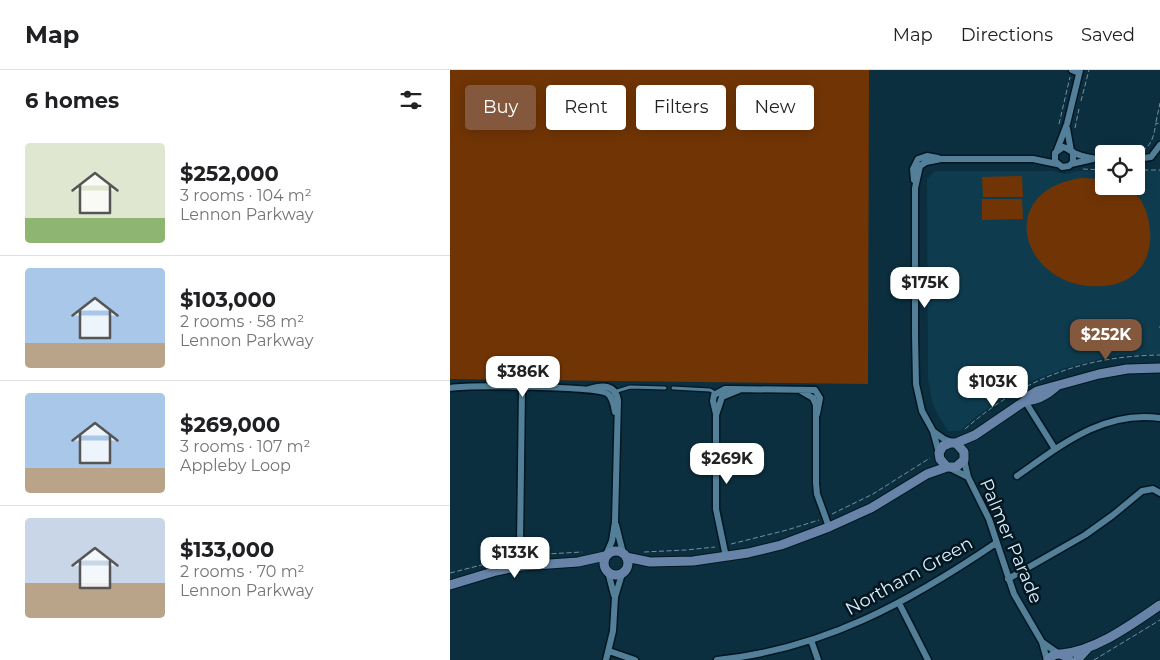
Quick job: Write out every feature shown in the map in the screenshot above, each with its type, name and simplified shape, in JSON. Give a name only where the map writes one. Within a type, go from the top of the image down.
[{"type":"street","points":[[1056,164],[1054,158],[1067,124],[1080,72],[1071,73]]},
{"type":"street","points":[[1067,124],[1074,158],[1071,164]]},
{"type":"street","points":[[1145,158],[1152,157],[1160,145]]},
{"type":"street","points":[[1033,159],[1066,148],[1072,152],[1094,159]]},
{"type":"street","points":[[948,468],[941,462],[933,431],[922,411],[916,384],[915,188],[920,166],[926,162],[941,159],[1033,159],[1066,167],[1071,164],[1094,159]]},
{"type":"street","points":[[927,474],[943,446],[975,435],[1037,391],[1099,374],[1160,368]]},
{"type":"street","points":[[452,387],[589,388],[612,393],[617,421],[615,522],[612,541],[604,562],[615,596]]},
{"type":"street","points":[[521,566],[522,387]]},
{"type":"street","points":[[726,557],[716,509],[716,415],[713,401],[725,389],[801,391],[816,396],[817,494],[829,527]]},
{"type":"street","points":[[1025,401],[1055,449]]},
{"type":"street","points":[[1017,476],[1055,449],[1089,429],[1104,423],[1135,418],[1160,418]]},
{"type":"street","points":[[933,431],[944,440],[955,443],[962,448],[964,458]]},
{"type":"street","points":[[578,562],[606,570],[614,575],[650,562],[726,557],[781,545],[829,527],[871,508],[927,474],[960,465],[967,447],[975,435]]},
{"type":"street","name":"Palmer Parade","points":[[964,458],[968,477],[988,519],[1014,594],[1042,642],[1047,660]]},
{"type":"street","name":"Palmer Parade","points":[[948,468],[968,477]]},
{"type":"street","points":[[1008,579],[1085,534],[1113,515],[1142,490],[1152,489],[1160,493]]},
{"type":"street","points":[[606,660],[613,631],[615,596],[623,572],[628,564],[615,522]]},
{"type":"street","name":"Northam Green","points":[[718,660],[757,654],[811,640],[864,620],[900,602],[955,570],[996,543]]},
{"type":"street","points":[[450,585],[496,571],[521,566],[578,562],[606,556],[616,550],[625,555],[650,562]]},
{"type":"street","points":[[900,602],[916,639],[928,660]]},
{"type":"street","points":[[1047,660],[1052,656],[1063,656],[1088,648],[1134,622],[1160,604]]},
{"type":"street","points":[[811,640],[818,660]]},
{"type":"street","name":"Palmer Parade","points":[[1042,642],[1063,656]]},
{"type":"street","points":[[1078,660],[1088,648]]},
{"type":"street","points":[[609,651],[635,660]]},
{"type":"lane","points":[[612,393],[630,387],[665,388]]},
{"type":"lane","points":[[673,388],[700,388],[710,390],[719,395]]},
{"type":"path","points":[[1071,141],[1089,70]]},
{"type":"path","points":[[1059,124],[1071,73]]},
{"type":"path","points":[[1093,150],[1143,151],[1149,146],[1154,135],[1160,103]]},
{"type":"path","points":[[1156,123],[1160,124]]},
{"type":"path","points":[[1079,170],[1095,170]]},
{"type":"path","points":[[1145,170],[1160,170]]},
{"type":"path","points":[[1094,660],[1160,620]]},
{"type":"shaded area","points":[[450,70],[869,70],[868,384],[450,379]]},
{"type":"shaded area","points":[[935,171],[1051,171],[1065,174],[1078,171],[1095,171],[1095,195],[1145,195],[1145,171],[1160,171],[1160,354],[1116,355],[1065,368],[1034,380],[1005,397],[978,415],[960,431],[948,431],[932,401],[928,379],[927,179]]},
{"type":"shaded area","points":[[1022,176],[1023,197],[983,197],[982,177]]},
{"type":"shaded area","points":[[1081,178],[1095,179],[1095,195],[1136,195],[1141,200],[1150,228],[1150,242],[1147,255],[1141,267],[1132,276],[1120,283],[1104,286],[1076,284],[1054,274],[1038,259],[1028,240],[1027,220],[1035,202],[1053,187]]},
{"type":"shaded area","points":[[982,199],[1022,199],[1023,219],[982,220]]}]
